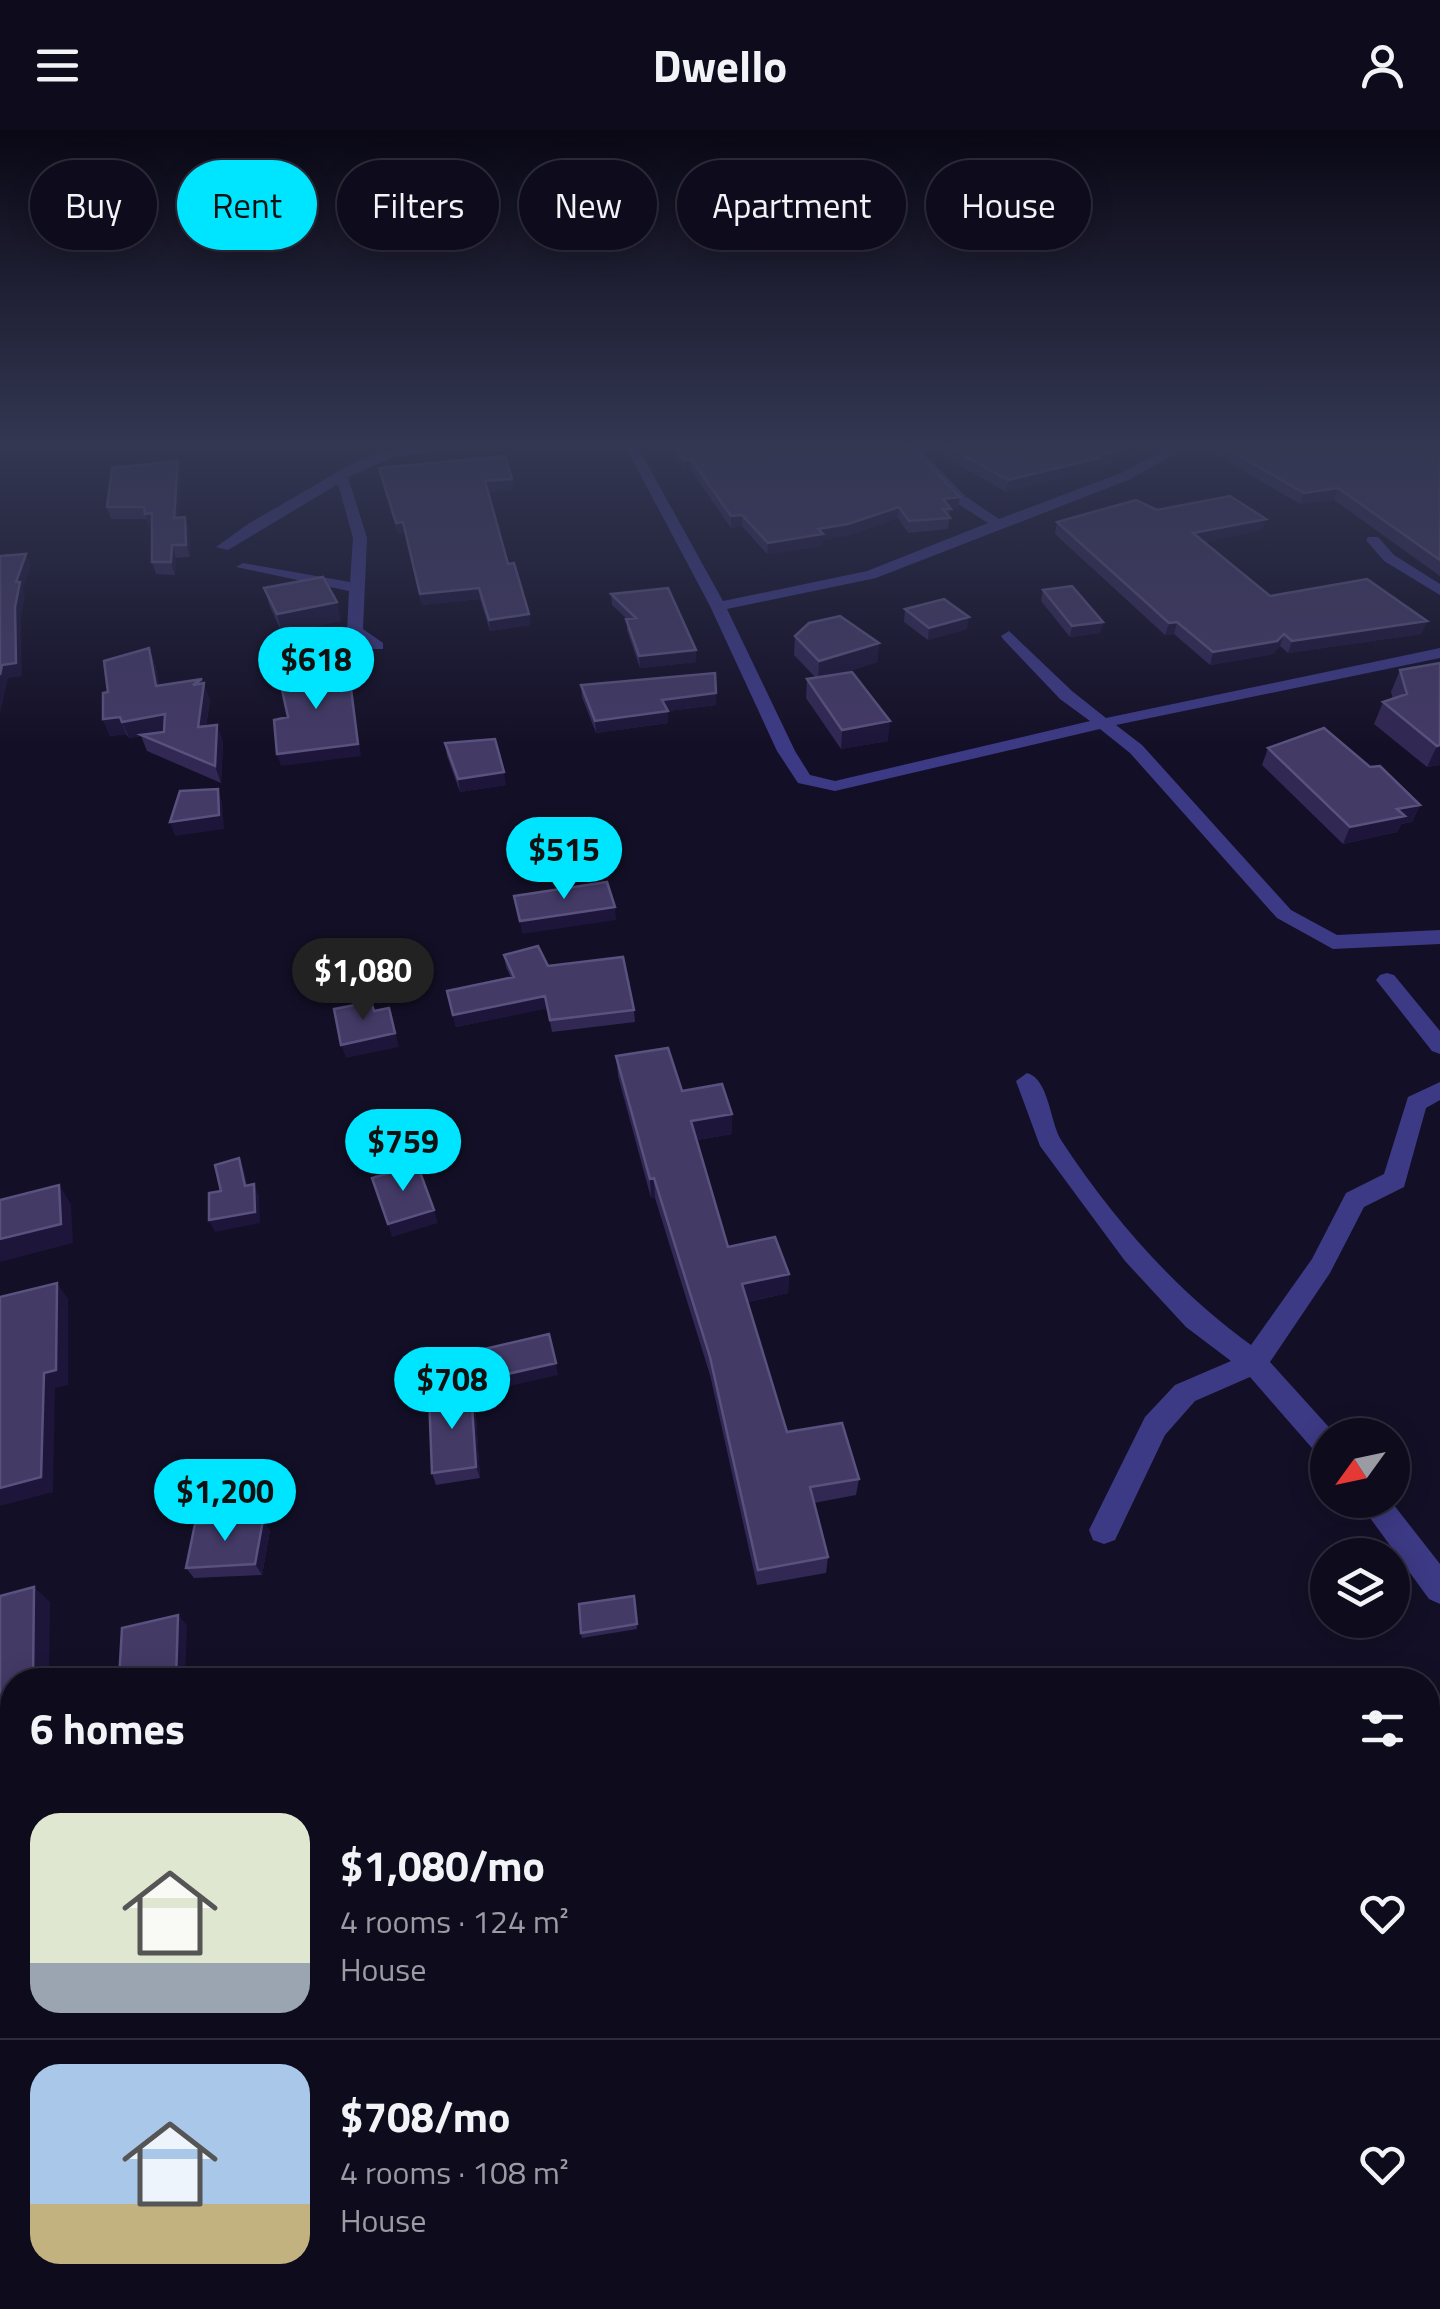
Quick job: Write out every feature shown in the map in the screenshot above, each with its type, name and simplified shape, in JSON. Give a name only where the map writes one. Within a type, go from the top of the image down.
[{"type":"street","points":[[223,547],[227,544]]},
{"type":"street","points":[[359,544],[352,612],[355,632],[377,646]]},
{"type":"street","points":[[684,544],[718,606],[786,751],[804,779],[836,786],[1100,724],[1440,652]]},
{"type":"street","points":[[718,606],[870,575],[949,544]]},
{"type":"street","points":[[1376,544],[1388,558],[1440,591]]},
{"type":"street","points":[[243,567],[356,588]]},
{"type":"street","points":[[1009,636],[1100,724],[1136,749],[1284,914],[1334,942],[1440,937]]},
{"type":"street","points":[[1387,980],[1440,1046]]},
{"type":"street","points":[[1027,1082],[1048,1140],[1087,1197],[1195,1319],[1254,1363],[1310,1426]]},
{"type":"street","points":[[1104,1530],[1155,1426],[1185,1393],[1254,1363],[1321,1266],[1354,1200],[1394,1180],[1416,1103],[1440,1090]]},
{"type":"street","points":[[1386,1518],[1440,1590]]},
{"type":"building","points":[[152,544],[186,544],[172,545],[171,562],[152,562]]},
{"type":"building","points":[[408,544],[502,544],[508,564],[514,563],[529,614],[489,620],[479,588],[420,594]]},
{"type":"building","points":[[1081,544],[1206,544],[1270,596],[1367,579],[1427,621],[1292,641],[1284,634],[1277,641],[1213,652],[1177,622],[1169,623]]},
{"type":"building","points":[[1417,544],[1440,544],[1440,560]]},
{"type":"building","points":[[26,554],[16,582],[20,582],[15,607],[16,663],[2,665],[0,675],[0,556]]},
{"type":"building","points":[[323,577],[337,602],[277,614],[264,588]]},
{"type":"building","points":[[1072,586],[1103,622],[1072,626],[1043,590]]},
{"type":"building","points":[[668,588],[696,650],[639,656],[626,619],[636,618],[611,594]]},
{"type":"building","points":[[944,599],[969,617],[929,628],[905,609]]},
{"type":"building","points":[[840,616],[879,643],[819,661],[795,636],[809,623]]},
{"type":"building","points":[[149,648],[156,686],[202,679],[193,685],[204,683],[198,727],[217,725],[215,766],[141,735],[164,732],[165,714],[122,722],[120,717],[103,719],[103,693],[108,692],[104,661]]},
{"type":"building","points":[[1440,663],[1437,746],[1383,702],[1407,694],[1400,670]]},
{"type":"building","points":[[342,667],[342,674],[349,673],[358,744],[277,754],[274,720],[288,717],[279,676]]},
{"type":"building","points":[[852,672],[890,721],[842,730],[807,679]]},
{"type":"building","points":[[715,673],[716,693],[662,700],[668,711],[595,721],[581,685]]},
{"type":"building","points":[[1324,728],[1370,767],[1380,766],[1420,805],[1397,809],[1405,816],[1350,827],[1268,748]]},
{"type":"building","points":[[495,739],[504,772],[458,779],[445,743]]},
{"type":"building","points":[[218,789],[219,815],[170,822],[180,791]]},
{"type":"building","points":[[607,882],[615,907],[520,921],[514,896]]},
{"type":"building","points":[[538,946],[548,966],[623,957],[634,1010],[550,1020],[545,996],[453,1015],[447,991],[514,977],[504,955]]},
{"type":"building","points":[[371,1002],[374,1011],[389,1008],[395,1033],[341,1045],[334,1009]]},
{"type":"building","points":[[668,1048],[682,1091],[722,1084],[732,1114],[691,1121],[728,1247],[775,1237],[789,1274],[742,1284],[787,1432],[842,1423],[859,1479],[810,1487],[828,1557],[758,1570],[710,1357],[654,1178],[650,1179],[616,1056]]},
{"type":"building","points":[[239,1158],[245,1186],[254,1184],[255,1212],[209,1220],[209,1193],[221,1191],[215,1165]]},
{"type":"building","points":[[417,1164],[434,1210],[388,1224],[372,1178]]},
{"type":"building","points":[[59,1185],[61,1224],[0,1239],[0,1200]]},
{"type":"building","points":[[57,1283],[56,1370],[44,1373],[41,1477],[0,1488],[0,1297]]},
{"type":"building","points":[[549,1334],[556,1363],[481,1380],[476,1351]]},
{"type":"building","points":[[471,1390],[476,1467],[432,1473],[429,1396]]},
{"type":"building","points":[[263,1520],[255,1564],[186,1568],[195,1524]]},
{"type":"building","points":[[34,1587],[33,1668],[0,1668],[0,1596]]},
{"type":"building","points":[[634,1596],[637,1624],[581,1633],[579,1604]]},
{"type":"building","points":[[178,1615],[176,1668],[120,1668],[122,1628]]}]
